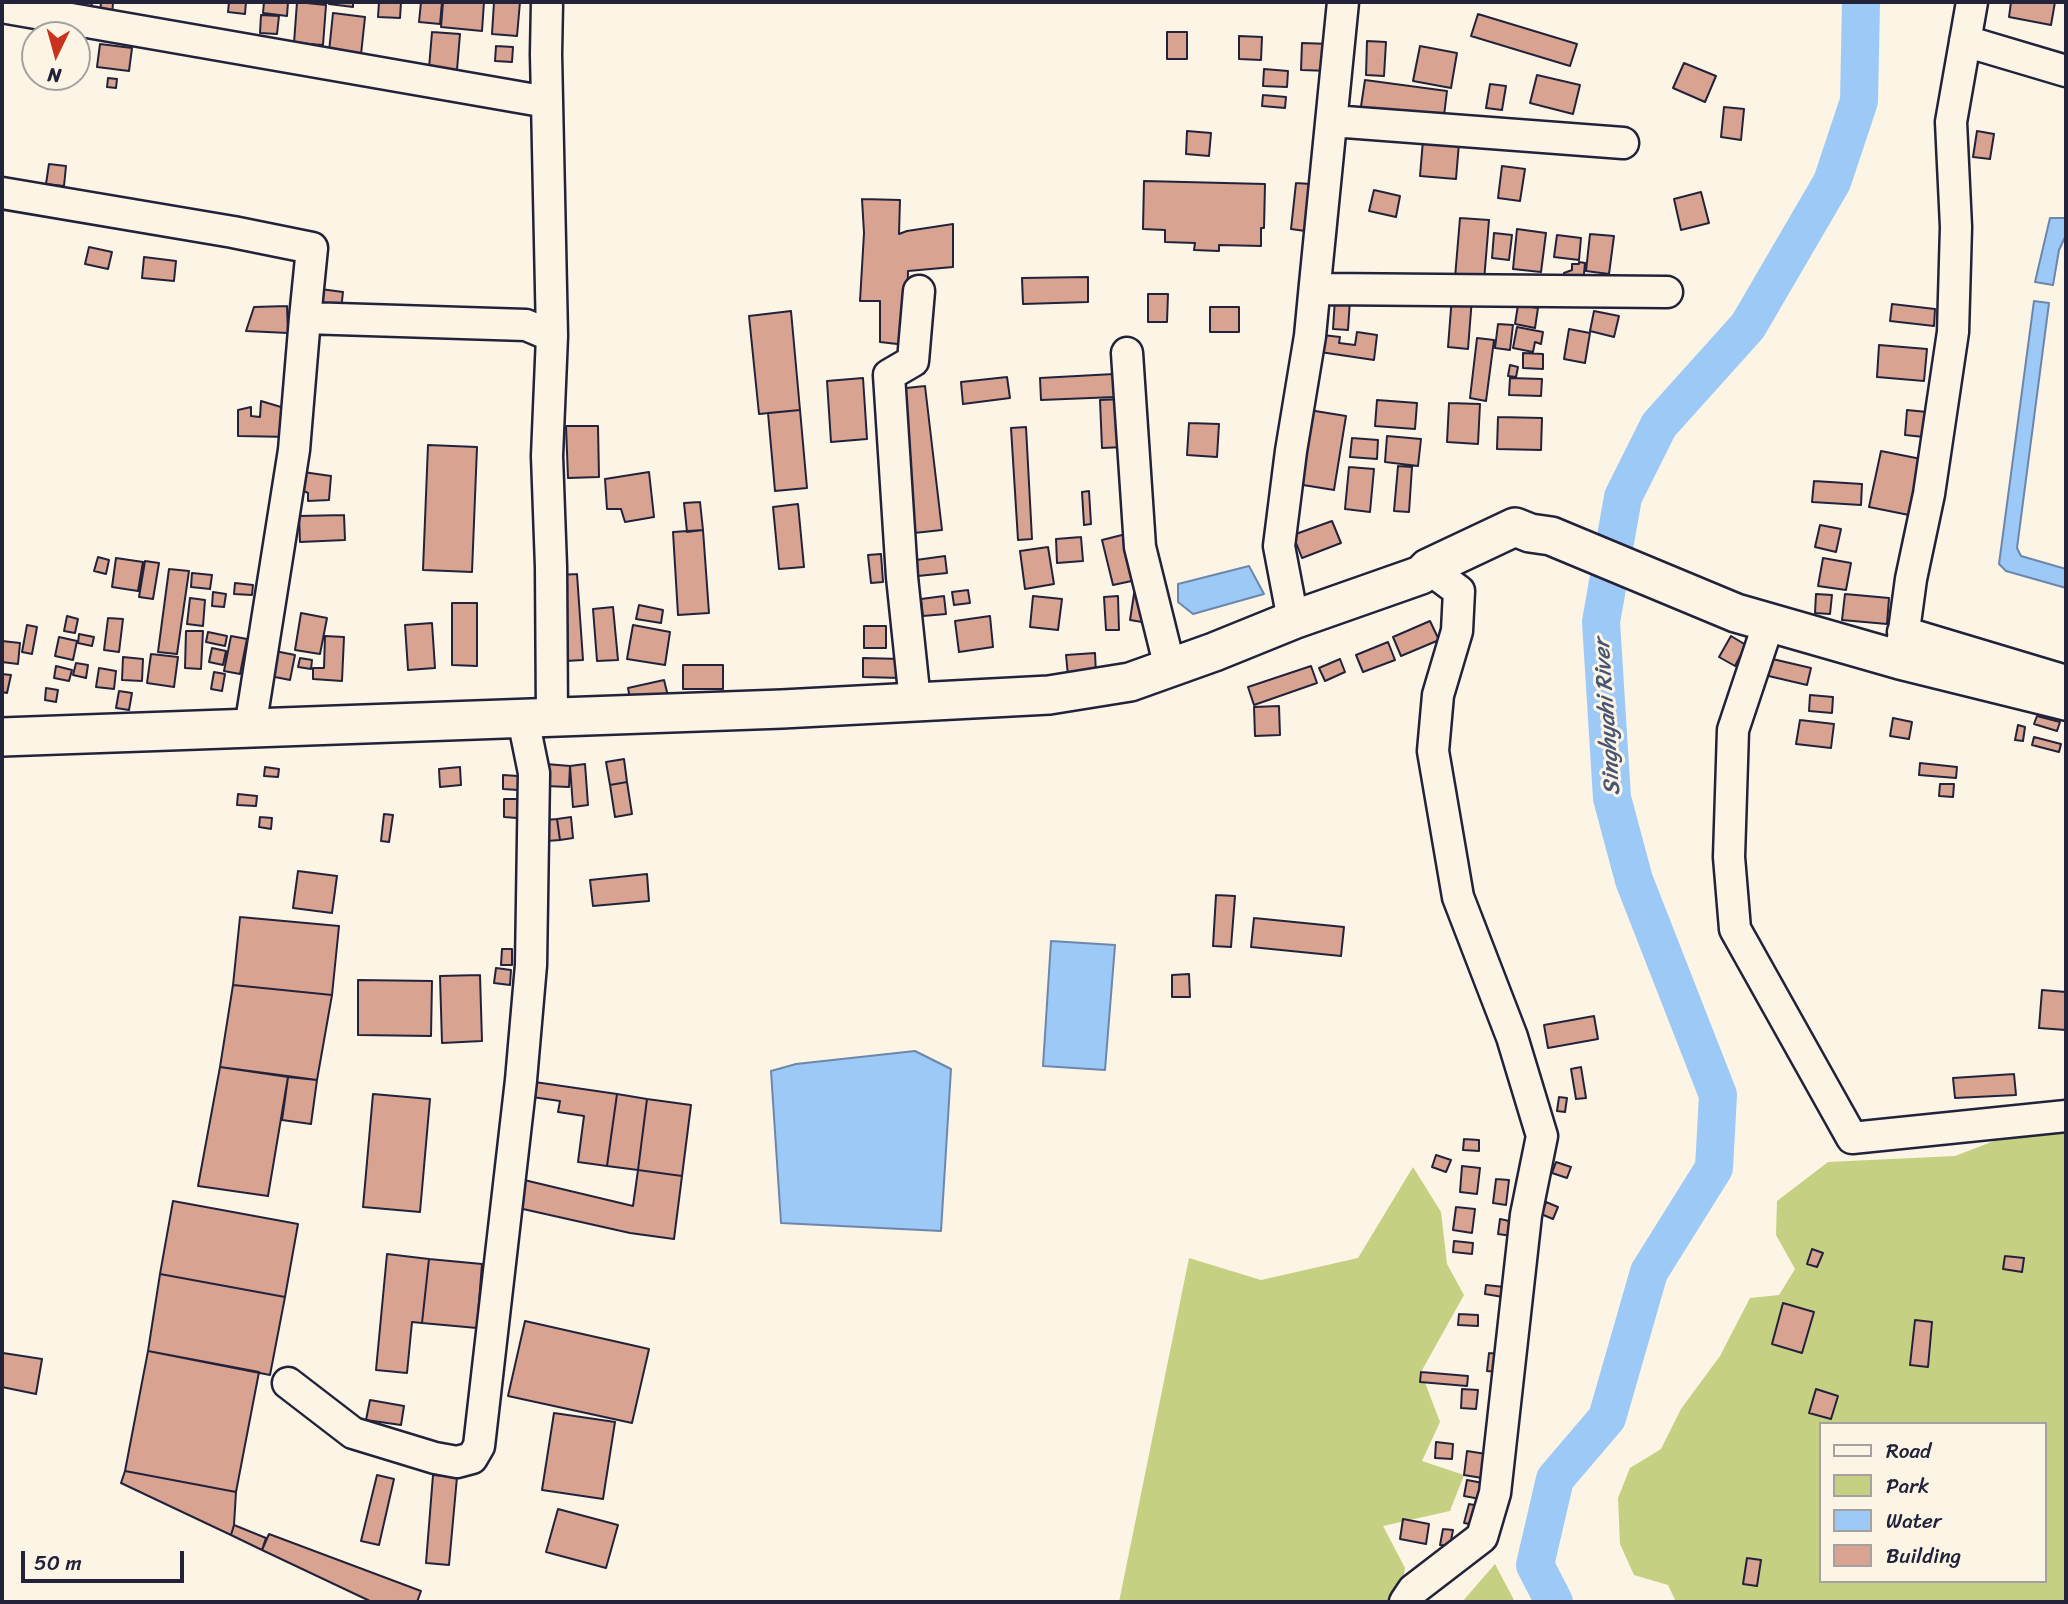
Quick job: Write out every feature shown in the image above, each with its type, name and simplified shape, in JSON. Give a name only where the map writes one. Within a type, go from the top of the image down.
[{"type":"main road","points":[[2,737],[782,709],[1049,695],[1129,682],[1214,652],[1293,620],[1421,575],[1429,568],[1515,527],[1530,533],[1551,536],[1752,618],[1902,646],[2066,701]]},
{"type":"street","points":[[288,1383],[353,1433],[457,1462],[472,1458],[479,1446],[531,965],[534,773],[551,567],[547,456],[552,336],[547,2]]},
{"type":"street","points":[[1293,620],[1279,546],[1310,336],[1343,2]]},
{"type":"street","points":[[1972,2],[1951,122],[1956,227],[1953,332],[1929,494],[1911,579],[1902,646],[2066,681]]},
{"type":"street","points":[[2,7],[547,102]]},
{"type":"street","points":[[1965,41],[2066,71]]},
{"type":"street","points":[[1332,121],[1623,143]]},
{"type":"street","points":[[2,193],[312,248],[295,450],[250,729]]},
{"type":"street","points":[[1315,284],[1325,289],[1667,292]]},
{"type":"street","points":[[915,701],[902,577],[889,375],[913,361],[919,291]]},
{"type":"street","points":[[305,318],[526,325],[552,336]]},
{"type":"street","points":[[1127,354],[1140,547],[1170,667]]},
{"type":"street","points":[[1405,1602],[1413,1590],[1482,1537],[1495,1493],[1526,1215],[1542,1136],[1512,1037],[1458,897],[1433,751],[1438,695],[1457,631],[1459,591],[1429,568]]},
{"type":"street","points":[[1752,618],[1733,730],[1729,857],[1735,929],[1852,1138],[2066,1115]]},
{"type":"green space","points":[[2066,1132],[2066,1602],[1676,1602],[1668,1585],[1634,1575],[1620,1544],[1618,1498],[1630,1468],[1661,1449],[1681,1409],[1720,1356],[1750,1298],[1779,1295],[1795,1269],[1776,1235],[1777,1201],[1828,1162],[1955,1156],[1994,1141]]},
{"type":"green space","points":[[1413,1167],[1441,1212],[1447,1264],[1464,1295],[1421,1372],[1440,1422],[1422,1461],[1464,1475],[1450,1511],[1383,1526],[1405,1568],[1399,1602],[1119,1602],[1189,1258],[1261,1280],[1358,1258]]},
{"type":"green space","points":[[1495,1564],[1515,1602],[1462,1602]]},
{"type":"water","points":[[2050,218],[2066,218],[2066,235],[2059,250],[2053,285],[2035,282]]},
{"type":"water","points":[[2034,301],[2049,303],[2017,548],[2021,556],[2066,569],[2066,588],[2006,571],[1999,564]]},
{"type":"water","points":[[1249,566],[1264,594],[1193,614],[1178,602],[1178,584]]},
{"type":"water","points":[[1051,941],[1115,945],[1105,1070],[1043,1066]]},
{"type":"water","points":[[915,1051],[951,1069],[941,1231],[781,1223],[771,1071],[796,1064]]},
{"type":"building","points":[[61,2],[92,2],[91,9],[60,7]]},
{"type":"building","points":[[101,2],[113,3],[112,16],[100,15]]},
{"type":"building","points":[[229,2],[246,2],[245,14],[228,12]]},
{"type":"building","points":[[264,2],[288,2],[287,16],[263,13]]},
{"type":"building","points":[[297,2],[326,5],[323,45],[294,43]]},
{"type":"building","points":[[353,2],[353,7],[329,4]]},
{"type":"building","points":[[379,2],[401,2],[400,18],[378,17]]},
{"type":"building","points":[[421,2],[442,2],[440,24],[419,22]]},
{"type":"building","points":[[443,2],[484,2],[482,31],[441,27]]},
{"type":"building","points":[[494,2],[520,2],[517,36],[492,34]]},
{"type":"building","points":[[2011,2],[2055,2],[2051,25],[2009,17]]},
{"type":"building","points":[[333,13],[365,17],[360,64],[328,61]]},
{"type":"building","points":[[1478,14],[1577,44],[1570,66],[1471,36]]},
{"type":"building","points":[[261,15],[279,16],[277,34],[260,33]]},
{"type":"building","points":[[432,32],[460,34],[457,70],[429,68]]},
{"type":"building","points":[[1167,32],[1187,32],[1187,59],[1167,59]]},
{"type":"building","points":[[1239,36],[1262,37],[1261,60],[1239,59]]},
{"type":"building","points":[[1367,41],[1386,42],[1384,76],[1366,75]]},
{"type":"building","points":[[1302,43],[1330,44],[1330,71],[1301,70]]},
{"type":"building","points":[[100,44],[132,48],[129,71],[97,67]]},
{"type":"building","points":[[496,46],[513,47],[512,62],[495,61]]},
{"type":"building","points":[[1420,46],[1457,53],[1451,88],[1413,81]]},
{"type":"building","points":[[1684,63],[1716,76],[1705,102],[1673,88]]},
{"type":"building","points":[[1264,69],[1288,71],[1287,87],[1263,86]]},
{"type":"building","points":[[1537,75],[1580,85],[1573,114],[1530,103]]},
{"type":"building","points":[[108,78],[117,79],[116,88],[107,87]]},
{"type":"building","points":[[1365,80],[1447,91],[1443,124],[1360,113]]},
{"type":"building","points":[[1490,84],[1506,86],[1502,110],[1486,108]]},
{"type":"building","points":[[1263,95],[1286,97],[1285,108],[1262,106]]},
{"type":"building","points":[[1724,107],[1744,109],[1741,140],[1721,137]]},
{"type":"building","points":[[1187,131],[1211,133],[1209,156],[1186,154]]},
{"type":"building","points":[[1977,131],[1994,134],[1990,159],[1973,157]]},
{"type":"building","points":[[1423,140],[1459,143],[1456,179],[1420,176]]},
{"type":"building","points":[[49,164],[66,166],[64,186],[46,184]]},
{"type":"building","points":[[1502,166],[1525,169],[1520,201],[1498,198]]},
{"type":"building","points":[[1144,181],[1265,184],[1261,246],[1219,245],[1219,251],[1194,250],[1195,243],[1165,242],[1165,230],[1143,229]]},
{"type":"building","points":[[1296,183],[1311,184],[1305,231],[1291,229]]},
{"type":"building","points":[[1374,190],[1400,196],[1396,217],[1369,211]]},
{"type":"building","points":[[1701,192],[1709,223],[1681,230],[1674,199]]},
{"type":"building","points":[[862,199],[900,200],[899,234],[953,224],[953,267],[908,271],[906,345],[880,342],[880,301],[860,301],[864,233]]},
{"type":"building","points":[[1460,218],[1489,220],[1484,281],[1455,278]]},
{"type":"building","points":[[1517,229],[1546,233],[1541,272],[1513,269]]},
{"type":"building","points":[[1494,233],[1512,235],[1509,260],[1492,258]]},
{"type":"building","points":[[1590,234],[1614,236],[1609,274],[1586,271]]},
{"type":"building","points":[[1557,235],[1581,238],[1579,260],[1554,257]]},
{"type":"building","points":[[89,247],[112,252],[108,269],[85,264]]},
{"type":"building","points":[[144,257],[176,261],[174,281],[142,278]]},
{"type":"building","points":[[1585,263],[1583,284],[1563,282],[1564,273],[1572,270],[1572,264]]},
{"type":"building","points":[[1088,277],[1088,302],[1023,304],[1022,278]]},
{"type":"building","points":[[313,288],[343,292],[341,310],[314,312]]},
{"type":"building","points":[[1148,294],[1168,294],[1167,322],[1148,322]]},
{"type":"building","points":[[1452,296],[1472,298],[1468,349],[1448,347]]},
{"type":"building","points":[[1335,299],[1350,300],[1348,330],[1333,329]]},
{"type":"building","points":[[1892,304],[1935,309],[1934,326],[1890,321]]},
{"type":"building","points":[[1518,305],[1538,308],[1535,328],[1515,324]]},
{"type":"building","points":[[287,306],[288,333],[246,331],[254,307]]},
{"type":"building","points":[[1210,307],[1239,307],[1239,332],[1210,332]]},
{"type":"building","points":[[791,311],[800,410],[759,414],[749,316]]},
{"type":"building","points":[[1594,311],[1619,316],[1614,337],[1590,331]]},
{"type":"building","points":[[1498,324],[1513,325],[1510,350],[1495,348]]},
{"type":"building","points":[[1517,327],[1543,332],[1541,344],[1535,342],[1533,352],[1513,348]]},
{"type":"building","points":[[1569,329],[1590,333],[1585,363],[1564,359]]},
{"type":"building","points":[[1357,332],[1377,335],[1374,360],[1320,352],[1323,335],[1340,337],[1339,343],[1355,345]]},
{"type":"building","points":[[1477,338],[1494,340],[1486,401],[1470,398]]},
{"type":"building","points":[[1879,345],[1927,349],[1924,381],[1877,377]]},
{"type":"building","points":[[1523,353],[1543,354],[1543,369],[1523,368]]},
{"type":"building","points":[[1510,365],[1518,367],[1516,377],[1508,376]]},
{"type":"building","points":[[1114,374],[1115,397],[1041,400],[1040,378]]},
{"type":"building","points":[[1007,377],[1010,398],[963,404],[961,382]]},
{"type":"building","points":[[863,378],[867,439],[831,442],[827,381]]},
{"type":"building","points":[[1510,378],[1542,379],[1541,396],[1509,395]]},
{"type":"building","points":[[925,386],[942,530],[914,533],[897,389]]},
{"type":"building","points":[[1123,399],[1125,447],[1102,448],[1100,400]]},
{"type":"building","points":[[1377,400],[1417,403],[1415,429],[1375,426]]},
{"type":"building","points":[[261,401],[291,410],[290,437],[238,436],[238,410],[251,407],[251,416],[260,417]]},
{"type":"building","points":[[1449,403],[1480,404],[1478,444],[1447,442]]},
{"type":"building","points":[[800,410],[807,488],[775,491],[768,413]]},
{"type":"building","points":[[1309,410],[1346,416],[1334,490],[1297,484]]},
{"type":"building","points":[[1907,410],[1927,412],[1924,437],[1905,435]]},
{"type":"building","points":[[1498,417],[1542,418],[1541,450],[1497,449]]},
{"type":"building","points":[[1189,423],[1219,424],[1217,457],[1187,455]]},
{"type":"building","points":[[566,426],[598,426],[599,477],[568,478]]},
{"type":"building","points":[[1026,427],[1032,539],[1018,540],[1011,428]]},
{"type":"building","points":[[1387,436],[1421,439],[1418,466],[1385,462]]},
{"type":"building","points":[[1352,438],[1378,440],[1377,459],[1350,457]]},
{"type":"building","points":[[428,445],[477,447],[472,572],[423,570]]},
{"type":"building","points":[[1881,451],[1921,459],[1909,515],[1869,507]]},
{"type":"building","points":[[1398,466],[1412,467],[1409,512],[1394,511]]},
{"type":"building","points":[[1349,467],[1374,469],[1370,512],[1345,509]]},
{"type":"building","points":[[303,472],[331,476],[329,500],[308,501],[308,493],[298,488]]},
{"type":"building","points":[[649,472],[654,517],[625,522],[621,509],[607,509],[605,479]]},
{"type":"building","points":[[1814,481],[1862,484],[1861,505],[1812,502]]},
{"type":"building","points":[[1089,491],[1091,524],[1084,525],[1082,492]]},
{"type":"building","points":[[700,502],[703,530],[687,532],[684,503]]},
{"type":"building","points":[[798,504],[804,567],[779,569],[773,507]]},
{"type":"building","points":[[344,515],[345,540],[300,542],[299,516]]},
{"type":"building","points":[[1332,521],[1341,543],[1302,558],[1293,535]]},
{"type":"building","points":[[1820,525],[1841,529],[1836,552],[1815,547]]},
{"type":"building","points":[[703,530],[709,613],[678,615],[673,532]]},
{"type":"building","points":[[1130,533],[1141,579],[1113,585],[1102,540]]},
{"type":"building","points":[[1081,537],[1083,561],[1057,563],[1056,539]]},
{"type":"building","points":[[1048,547],[1054,584],[1025,589],[1020,551]]},
{"type":"building","points":[[881,554],[883,582],[871,583],[868,555]]},
{"type":"building","points":[[945,556],[947,573],[918,576],[916,560]]},
{"type":"building","points":[[98,557],[109,560],[106,574],[94,571]]},
{"type":"building","points":[[116,558],[143,562],[138,591],[112,587]]},
{"type":"building","points":[[1823,558],[1851,563],[1846,590],[1818,586]]},
{"type":"building","points":[[145,561],[159,563],[153,599],[139,597]]},
{"type":"building","points":[[169,569],[189,571],[177,654],[158,652]]},
{"type":"building","points":[[192,573],[212,575],[210,589],[191,587]]},
{"type":"building","points":[[577,574],[583,660],[566,661],[560,575]]},
{"type":"building","points":[[1136,581],[1149,583],[1142,622],[1130,620]]},
{"type":"building","points":[[235,583],[253,585],[252,595],[234,594]]},
{"type":"building","points":[[968,590],[970,603],[954,605],[952,592]]},
{"type":"building","points":[[213,592],[226,594],[224,607],[212,606]]},
{"type":"building","points":[[1816,594],[1832,595],[1830,614],[1815,613]]},
{"type":"building","points":[[1845,594],[1889,598],[1887,624],[1842,620]]},
{"type":"building","points":[[944,596],[946,614],[923,616],[921,599]]},
{"type":"building","points":[[1033,596],[1062,599],[1058,630],[1030,627]]},
{"type":"building","points":[[1118,596],[1119,630],[1106,630],[1104,597]]},
{"type":"building","points":[[190,598],[205,600],[203,626],[187,624]]},
{"type":"building","points":[[452,603],[477,603],[477,666],[452,665]]},
{"type":"building","points":[[639,605],[663,610],[661,623],[636,619]]},
{"type":"building","points":[[613,607],[618,660],[597,661],[593,609]]},
{"type":"building","points":[[301,613],[327,618],[320,654],[295,650]]},
{"type":"building","points":[[67,616],[78,619],[75,633],[64,631]]},
{"type":"building","points":[[990,616],[993,647],[959,652],[955,621]]},
{"type":"building","points":[[108,618],[123,619],[119,652],[104,650]]},
{"type":"building","points":[[1430,621],[1439,640],[1401,656],[1393,637]]},
{"type":"building","points":[[432,623],[435,668],[408,670],[405,625]]},
{"type":"building","points":[[27,625],[37,627],[32,654],[22,652]]},
{"type":"building","points":[[633,625],[670,632],[665,665],[627,659]]},
{"type":"building","points":[[864,626],[886,626],[886,648],[864,648]]},
{"type":"building","points":[[186,631],[203,631],[201,669],[185,668]]},
{"type":"building","points":[[208,632],[227,636],[225,646],[206,642]]},
{"type":"building","points":[[79,634],[94,637],[92,646],[78,643]]},
{"type":"building","points":[[231,636],[247,639],[240,674],[224,671]]},
{"type":"building","points":[[325,636],[344,637],[342,681],[313,679],[313,668],[324,668]]},
{"type":"building","points":[[1731,636],[1746,645],[1735,666],[1719,657]]},
{"type":"building","points":[[59,637],[77,641],[73,660],[55,656]]},
{"type":"building","points":[[2,641],[20,643],[18,664],[2,662]]},
{"type":"building","points":[[1388,642],[1395,660],[1363,672],[1356,655]]},
{"type":"building","points":[[212,648],[226,651],[223,665],[209,662]]},
{"type":"building","points":[[275,651],[295,655],[290,680],[270,676]]},
{"type":"building","points":[[1095,653],[1096,674],[1068,676],[1066,655]]},
{"type":"building","points":[[151,654],[178,657],[174,687],[147,683]]},
{"type":"building","points":[[123,657],[143,659],[142,681],[122,680]]},
{"type":"building","points":[[1764,657],[1811,668],[1807,685],[1760,674]]},
{"type":"building","points":[[300,658],[312,660],[311,669],[298,667]]},
{"type":"building","points":[[863,658],[901,659],[901,678],[863,677]]},
{"type":"building","points":[[1340,659],[1345,672],[1325,681],[1319,668]]},
{"type":"building","points":[[76,663],[88,665],[86,678],[73,675]]},
{"type":"building","points":[[683,665],[723,665],[723,689],[683,689]]},
{"type":"building","points":[[56,666],[72,670],[69,681],[54,678]]},
{"type":"building","points":[[1311,666],[1317,683],[1254,705],[1248,687]]},
{"type":"building","points":[[99,668],[116,671],[114,689],[96,687]]},
{"type":"building","points":[[214,672],[225,674],[222,691],[211,689]]},
{"type":"building","points":[[2,674],[11,675],[7,693],[2,692]]},
{"type":"building","points":[[664,680],[668,696],[631,704],[628,688]]},
{"type":"building","points":[[46,688],[58,690],[56,702],[45,700]]},
{"type":"building","points":[[119,691],[132,693],[129,710],[116,708]]},
{"type":"building","points":[[1810,695],[1833,697],[1832,713],[1809,711]]},
{"type":"building","points":[[1279,706],[1280,735],[1255,736],[1254,707]]},
{"type":"building","points":[[2037,716],[2060,722],[2057,731],[2034,724]]},
{"type":"building","points":[[1893,718],[1912,722],[1909,739],[1890,736]]},
{"type":"building","points":[[1800,720],[1834,724],[1831,748],[1796,744]]},
{"type":"building","points":[[2018,725],[2025,727],[2023,741],[2015,740]]},
{"type":"building","points":[[2034,737],[2061,744],[2059,752],[2032,745]]},
{"type":"building","points":[[624,759],[627,782],[610,785],[606,762]]},
{"type":"building","points":[[1920,763],[1957,767],[1956,778],[1919,775]]},
{"type":"building","points":[[546,764],[570,766],[569,787],[545,786]]},
{"type":"building","points":[[585,764],[588,805],[573,807],[570,766]]},
{"type":"building","points":[[265,767],[279,769],[278,777],[264,776]]},
{"type":"building","points":[[460,767],[461,785],[440,787],[439,769]]},
{"type":"building","points":[[503,775],[518,776],[518,790],[503,789]]},
{"type":"building","points":[[627,782],[632,814],[615,817],[610,785]]},
{"type":"building","points":[[1940,784],[1954,784],[1953,797],[1939,796]]},
{"type":"building","points":[[238,794],[257,796],[256,806],[237,805]]},
{"type":"building","points":[[504,799],[517,799],[517,818],[504,817]]},
{"type":"building","points":[[384,814],[393,815],[389,842],[381,841]]},
{"type":"building","points":[[260,817],[272,818],[271,829],[259,827]]},
{"type":"building","points":[[571,817],[573,838],[560,840],[557,819]]},
{"type":"building","points":[[557,819],[560,840],[547,841],[545,820]]},
{"type":"building","points":[[298,871],[337,876],[332,913],[293,908]]},
{"type":"building","points":[[647,874],[649,901],[593,906],[590,880]]},
{"type":"building","points":[[1216,895],[1235,896],[1231,947],[1213,946]]},
{"type":"building","points":[[240,917],[339,926],[332,995],[233,985]]},
{"type":"building","points":[[1254,918],[1344,927],[1341,956],[1251,947]]},
{"type":"building","points":[[502,949],[512,949],[512,965],[501,965]]},
{"type":"building","points":[[496,968],[511,970],[510,985],[494,983]]},
{"type":"building","points":[[1189,974],[1190,997],[1172,997],[1172,975]]},
{"type":"building","points":[[480,975],[482,1041],[442,1043],[440,976]]},
{"type":"building","points":[[358,980],[432,981],[431,1036],[358,1035]]},
{"type":"building","points":[[233,985],[332,995],[317,1080],[220,1067]]},
{"type":"building","points":[[2042,990],[2066,992],[2066,1030],[2039,1028]]},
{"type":"building","points":[[1594,1016],[1598,1039],[1548,1048],[1544,1025]]},
{"type":"building","points":[[220,1067],[288,1077],[268,1196],[198,1186]]},
{"type":"building","points":[[1581,1067],[1586,1098],[1576,1099],[1571,1069]]},
{"type":"building","points":[[2014,1074],[2016,1095],[1955,1098],[1953,1078]]},
{"type":"building","points":[[288,1077],[317,1080],[311,1124],[282,1120]]},
{"type":"building","points":[[521,1080],[617,1094],[607,1166],[578,1162],[584,1116],[558,1112],[560,1101],[518,1095]]},
{"type":"building","points":[[373,1094],[430,1099],[420,1212],[363,1207]]},
{"type":"building","points":[[617,1094],[647,1099],[638,1170],[607,1166]]},
{"type":"building","points":[[1559,1097],[1567,1098],[1565,1112],[1557,1111]]},
{"type":"building","points":[[647,1099],[691,1105],[682,1176],[638,1170]]},
{"type":"building","points":[[1464,1139],[1479,1140],[1479,1151],[1463,1150]]},
{"type":"building","points":[[1436,1155],[1451,1160],[1446,1172],[1432,1167]]},
{"type":"building","points":[[1556,1162],[1571,1167],[1567,1178],[1552,1173]]},
{"type":"building","points":[[1462,1166],[1480,1168],[1477,1194],[1460,1192]]},
{"type":"building","points":[[638,1170],[682,1176],[674,1239],[630,1233],[514,1207],[520,1179],[633,1206]]},
{"type":"building","points":[[1496,1179],[1509,1180],[1506,1205],[1493,1203]]},
{"type":"building","points":[[173,1201],[298,1224],[285,1297],[160,1274]]},
{"type":"building","points":[[1546,1202],[1558,1207],[1553,1219],[1541,1214]]},
{"type":"building","points":[[1456,1207],[1475,1209],[1472,1233],[1453,1230]]},
{"type":"building","points":[[1500,1219],[1514,1222],[1512,1236],[1498,1234]]},
{"type":"building","points":[[1454,1241],[1473,1243],[1472,1254],[1453,1252]]},
{"type":"building","points":[[1812,1249],[1823,1253],[1817,1267],[1807,1264]]},
{"type":"building","points":[[387,1254],[429,1259],[422,1323],[412,1322],[407,1373],[376,1370]]},
{"type":"building","points":[[2005,1256],[2024,1258],[2022,1272],[2003,1269]]},
{"type":"building","points":[[429,1259],[482,1264],[477,1328],[422,1323]]},
{"type":"building","points":[[160,1274],[285,1297],[270,1375],[148,1351]]},
{"type":"building","points":[[1486,1285],[1504,1287],[1503,1297],[1485,1294]]},
{"type":"building","points":[[1783,1303],[1814,1312],[1802,1353],[1772,1344]]},
{"type":"building","points":[[1459,1314],[1478,1315],[1478,1326],[1458,1325]]},
{"type":"building","points":[[1915,1320],[1932,1322],[1928,1367],[1910,1365]]},
{"type":"building","points":[[525,1321],[649,1349],[632,1423],[508,1396]]},
{"type":"building","points":[[148,1351],[259,1372],[236,1492],[125,1471]]},
{"type":"building","points":[[3,1353],[42,1359],[36,1394],[2,1387]]},
{"type":"building","points":[[1489,1353],[1500,1354],[1498,1372],[1487,1371]]},
{"type":"building","points":[[1421,1372],[1468,1376],[1467,1386],[1420,1382]]},
{"type":"building","points":[[1462,1389],[1478,1390],[1476,1409],[1461,1408]]},
{"type":"building","points":[[1816,1389],[1838,1396],[1831,1419],[1809,1413]]},
{"type":"building","points":[[370,1400],[404,1406],[401,1425],[366,1420]]},
{"type":"building","points":[[554,1413],[615,1422],[603,1499],[542,1490]]},
{"type":"building","points":[[1436,1442],[1453,1444],[1452,1459],[1435,1458]]},
{"type":"building","points":[[1467,1451],[1486,1454],[1482,1478],[1464,1475]]},
{"type":"building","points":[[125,1471],[236,1492],[231,1535],[121,1483]]},
{"type":"building","points":[[377,1475],[394,1479],[379,1545],[361,1541]]},
{"type":"building","points":[[433,1475],[457,1477],[449,1565],[426,1563]]},
{"type":"building","points":[[1467,1480],[1483,1483],[1480,1499],[1464,1496]]},
{"type":"building","points":[[1469,1504],[1479,1506],[1475,1525],[1464,1523]]},
{"type":"building","points":[[558,1509],[618,1525],[606,1568],[546,1552]]},
{"type":"building","points":[[1403,1519],[1429,1524],[1426,1544],[1400,1539]]},
{"type":"building","points":[[234,1525],[266,1538],[262,1550],[231,1535]]},
{"type":"building","points":[[1443,1529],[1453,1530],[1450,1546],[1440,1545]]},
{"type":"building","points":[[269,1534],[421,1591],[417,1602],[372,1602],[262,1550]]},
{"type":"building","points":[[1747,1558],[1761,1560],[1757,1586],[1743,1584]]},
{"type":"waterway","name":"Singhyahi River","points":[[1554,1602],[1535,1565],[1555,1479],[1607,1418],[1649,1272],[1714,1168],[1718,1095],[1634,880],[1612,798],[1601,622],[1623,497],[1659,425],[1748,326],[1832,182],[1859,101],[1861,2]]}]
